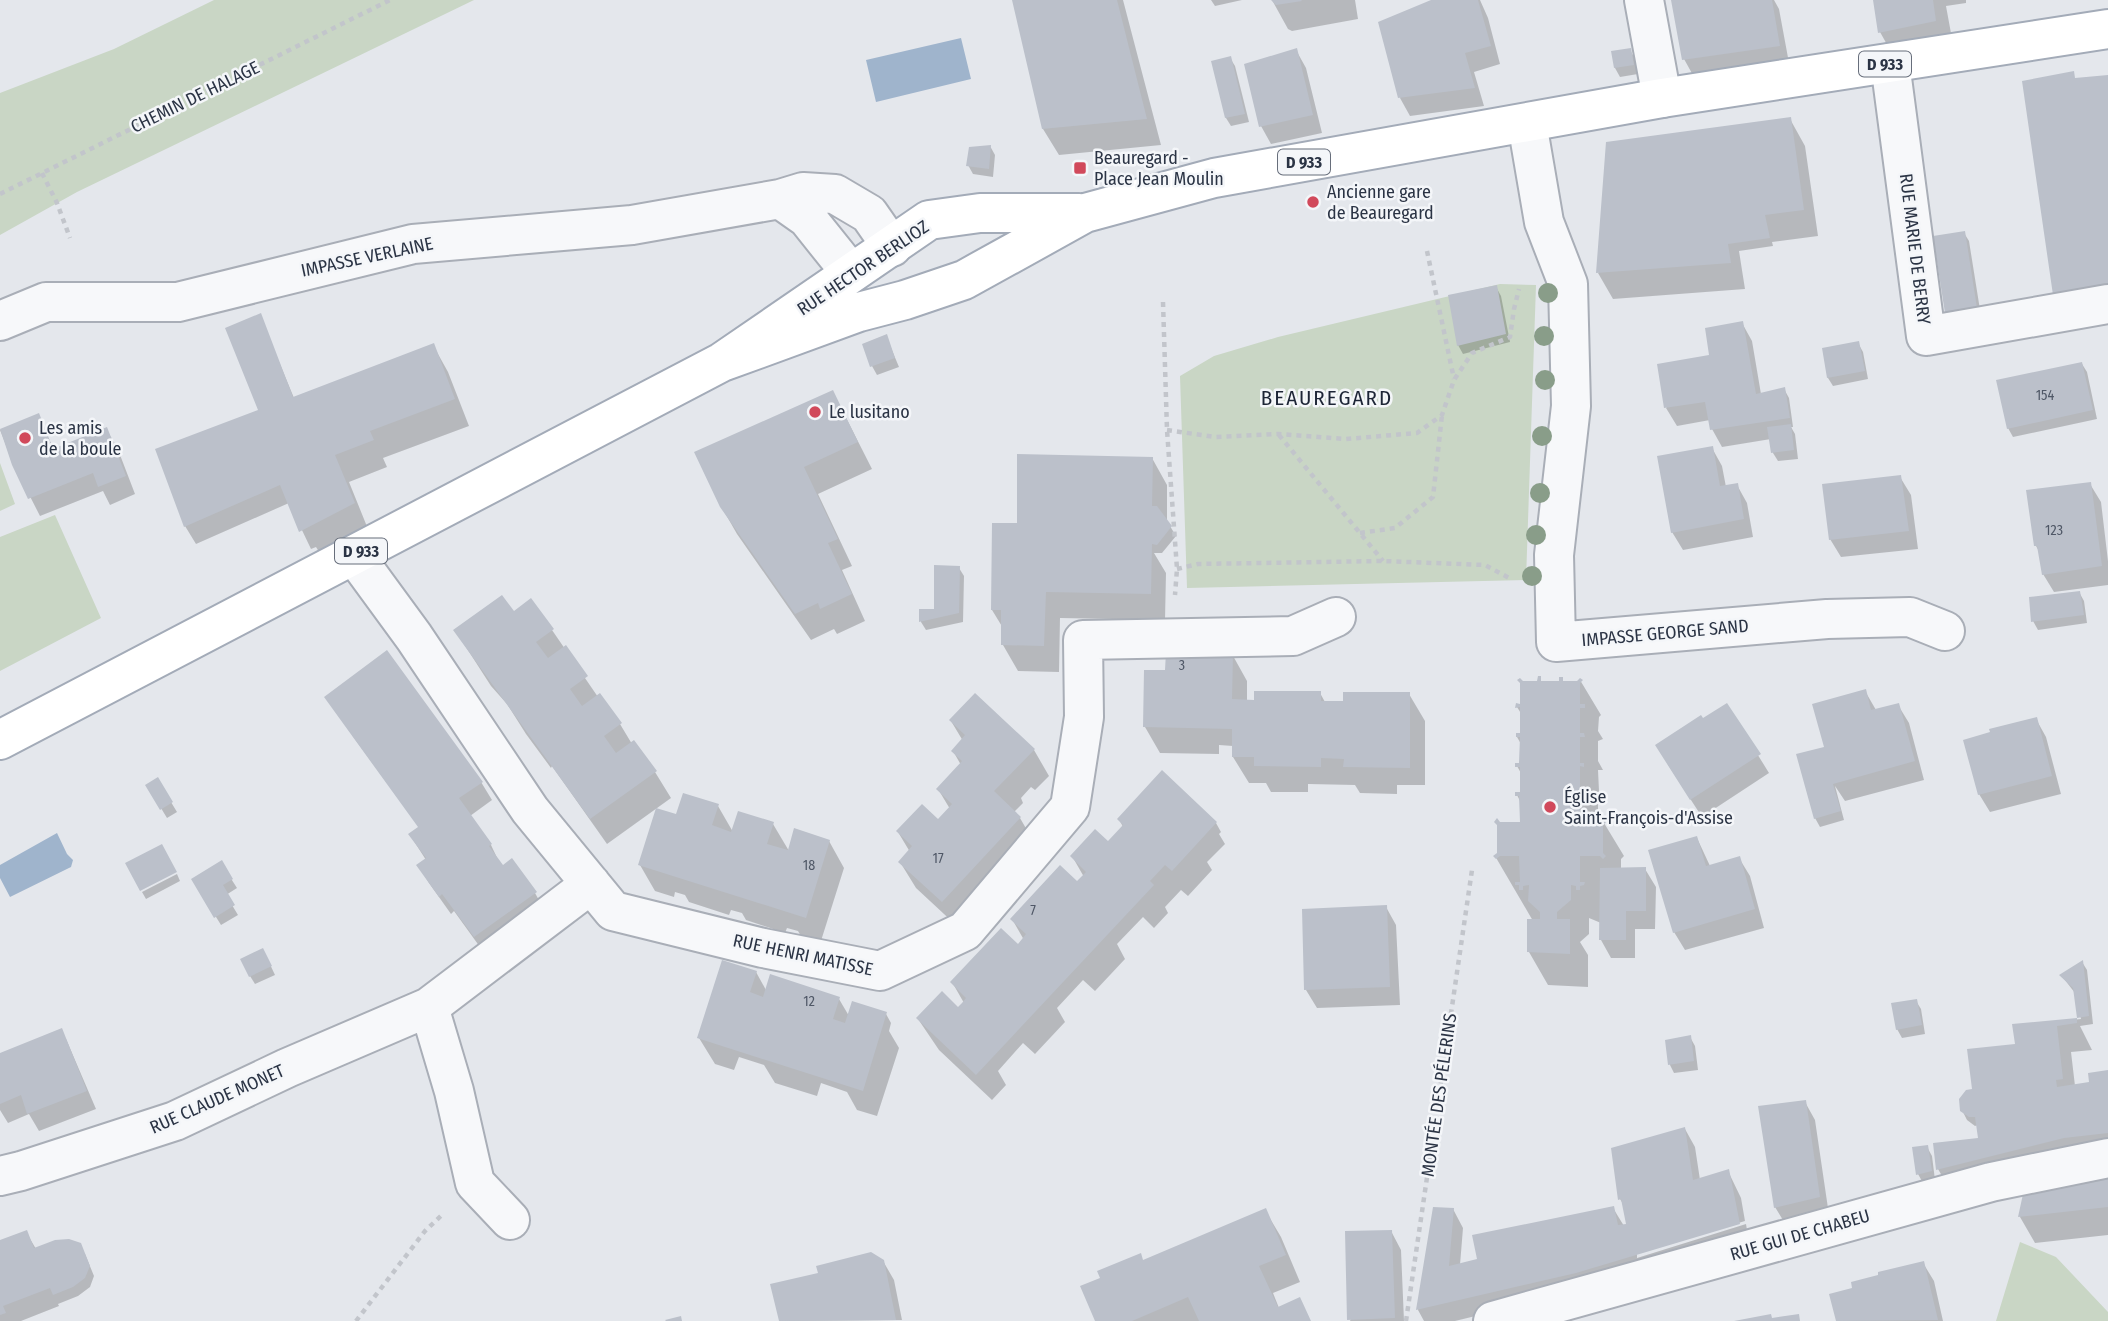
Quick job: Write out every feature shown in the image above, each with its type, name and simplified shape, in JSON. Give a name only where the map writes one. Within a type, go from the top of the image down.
[{"type":"main road","name":"D 933","points":[[1085,213],[1214,178],[1662,98],[2108,29]]},
{"type":"main road","name":"RUE HECTOR BERLIOZ","points":[[722,362],[799,312],[929,220],[981,213],[1085,213]]},
{"type":"main road","name":"RUE HECTOR BERLIOZ","points":[[722,362],[859,312],[964,280],[1085,213]]},
{"type":"main road","points":[[892,247],[905,300]]},
{"type":"main road","points":[[851,273],[905,300]]},
{"type":"main road","name":"D 933","points":[[0,740],[722,362]]},
{"type":"street","points":[[1644,0],[1662,98]]},
{"type":"street","name":"RUE MARIE DE BERRY","points":[[1891,63],[1926,336],[2108,304]]},
{"type":"street","points":[[1527,123],[1544,222]]},
{"type":"street","name":"IMPASSE VERLAINE","points":[[0,321],[46,303],[178,302],[413,244],[632,225],[780,199],[803,192],[835,194],[869,214],[892,247]]},
{"type":"street","points":[[780,199],[807,218],[851,273]]},
{"type":"street","name":"IMPASSE GEORGE SAND","points":[[1544,222],[1569,284],[1571,405],[1554,555],[1556,642],[1827,619],[1910,617],[1945,631]]},
{"type":"street","name":"RUE HENRI MATISSE","points":[[354,555],[414,637],[530,810],[613,911],[762,948],[880,971],[965,931],[1070,807],[1084,717],[1083,640],[1293,636],[1336,617]]},
{"type":"street","name":"RUE CLAUDE MONET","points":[[0,1176],[175,1121],[287,1068],[429,1007],[591,884]]},
{"type":"street","points":[[429,1007],[454,1091],[475,1183],[510,1220]]},
{"type":"street","name":"RUE GUI DE CHABEU","points":[[1493,1321],[1991,1182],[2108,1157]]},
{"type":"path","name":"CHEMIN DE HALAGE","points":[[0,194],[390,0]]},
{"type":"path","points":[[42,173],[58,203],[70,238]]},
{"type":"path","points":[[1360,533],[1395,528],[1433,497],[1442,415],[1454,380],[1472,353],[1510,337],[1520,285],[1544,222]]},
{"type":"path","points":[[1427,251],[1454,380]]},
{"type":"path","points":[[1163,302],[1167,430],[1177,569],[1171,639]]},
{"type":"path","points":[[1167,430],[1215,437],[1279,434],[1346,439],[1417,433],[1442,415]]},
{"type":"path","points":[[1279,434],[1383,561]]},
{"type":"path","points":[[1177,569],[1198,564],[1383,561],[1485,565],[1512,580]]},
{"type":"path","name":"MONTÉE DES PÉLERINS","points":[[1406,1321],[1472,870]]},
{"type":"path","points":[[356,1321],[425,1231],[475,1183]]},
{"type":"green space","points":[[214,0],[474,0],[77,192],[0,235],[0,93],[114,49]]},
{"type":"green space","points":[[1500,284],[1536,285],[1526,580],[1187,588],[1180,376],[1214,356],[1278,337]]},
{"type":"green space","points":[[0,463],[15,504],[0,511]]},
{"type":"green space","points":[[55,515],[101,618],[0,671],[0,537]]},
{"type":"green space","points":[[2020,1242],[2056,1257],[2108,1312],[2108,1321],[1996,1321]]},
{"type":"water","points":[[961,38],[971,79],[876,102],[866,60]]},
{"type":"water","points":[[57,833],[67,854],[73,860],[71,867],[10,897],[0,878],[0,865]]},
{"type":"building","points":[[1012,0],[1117,0],[1147,119],[1042,129]]},
{"type":"building","points":[[1271,0],[1301,0],[1302,1],[1276,5]]},
{"type":"building","points":[[1431,0],[1478,0],[1491,46],[1465,53],[1475,88],[1398,98],[1378,22]]},
{"type":"building","points":[[1671,0],[1772,0],[1780,46],[1682,60]]},
{"type":"building","points":[[1873,0],[1933,0],[1936,21],[1878,33]]},
{"type":"building","points":[[1297,48],[1313,115],[1259,127],[1244,64]]},
{"type":"building","points":[[1631,48],[1634,65],[1614,68],[1611,51]]},
{"type":"building","points":[[1231,56],[1245,114],[1225,118],[1211,61]]},
{"type":"building","points":[[2074,71],[2075,78],[2108,75],[2108,295],[2053,295],[2022,81]]},
{"type":"building","points":[[1791,117],[1804,210],[1765,215],[1770,238],[1728,244],[1731,263],[1596,273],[1606,142]]},
{"type":"building","points":[[991,145],[989,169],[966,166],[969,147]]},
{"type":"building","points":[[1965,231],[1977,308],[1945,313],[1933,236]]},
{"type":"building","points":[[1497,285],[1506,334],[1457,346],[1448,295]]},
{"type":"building","points":[[261,313],[293,397],[434,343],[455,399],[370,431],[374,440],[335,455],[355,503],[299,532],[280,485],[184,527],[155,449],[258,410],[225,328]]},
{"type":"building","points":[[1743,321],[1756,394],[1785,387],[1790,418],[1710,430],[1705,402],[1664,408],[1657,364],[1709,355],[1705,328]]},
{"type":"building","points":[[887,334],[895,358],[870,367],[862,344]]},
{"type":"building","points":[[1859,341],[1865,371],[1827,378],[1822,348]]},
{"type":"building","points":[[2082,362],[2093,410],[2007,429],[1996,380]]},
{"type":"building","points":[[833,390],[858,442],[804,467],[838,539],[828,543],[852,594],[820,609],[818,603],[795,614],[720,507],[694,452]]},
{"type":"building","points":[[39,413],[53,449],[107,427],[126,476],[98,487],[93,473],[28,499],[12,465],[0,429]]},
{"type":"building","points":[[1791,424],[1794,450],[1771,453],[1767,427]]},
{"type":"building","points":[[1713,446],[1720,486],[1738,483],[1744,519],[1671,533],[1657,456]]},
{"type":"building","points":[[1017,454],[1153,457],[1152,506],[1157,506],[1172,526],[1157,545],[1152,544],[1151,594],[1046,592],[1044,646],[1001,645],[1001,610],[991,610],[992,523],[1017,523]]},
{"type":"building","points":[[1901,475],[1909,531],[1829,540],[1822,484]]},
{"type":"building","points":[[2091,482],[2102,566],[2042,575],[2037,546],[2034,546],[2026,490]]},
{"type":"building","points":[[934,565],[960,566],[959,613],[919,622],[919,609],[934,609]]},
{"type":"building","points":[[2080,591],[2084,615],[2031,622],[2029,597]]},
{"type":"building","points":[[502,595],[514,611],[531,598],[554,629],[536,642],[548,658],[566,645],[588,676],[570,689],[582,706],[600,693],[622,723],[604,736],[616,753],[634,740],[657,771],[590,819],[453,630]]},
{"type":"building","points":[[387,650],[483,782],[459,798],[492,844],[489,846],[503,865],[512,858],[537,892],[474,937],[442,894],[439,897],[416,865],[426,858],[408,834],[418,827],[324,697]]},
{"type":"building","points":[[1166,652],[1233,653],[1232,699],[1254,700],[1254,691],[1321,691],[1321,701],[1343,701],[1343,692],[1410,692],[1410,768],[1343,767],[1344,759],[1321,758],[1321,767],[1254,766],[1254,757],[1232,757],[1232,729],[1143,727],[1144,670],[1165,670]]},
{"type":"building","name":"Église Saint-François-d'Assise","points":[[1538,676],[1541,676],[1541,681],[1559,681],[1559,677],[1563,677],[1563,681],[1577,681],[1580,678],[1583,680],[1580,683],[1580,704],[1585,704],[1585,708],[1580,708],[1580,733],[1584,733],[1585,737],[1580,737],[1580,763],[1584,763],[1584,767],[1580,766],[1580,793],[1585,792],[1584,796],[1580,796],[1580,822],[1600,822],[1603,819],[1606,822],[1603,825],[1603,853],[1606,856],[1603,859],[1600,856],[1580,856],[1580,882],[1585,882],[1584,885],[1580,886],[1580,890],[1576,890],[1576,886],[1571,885],[1571,900],[1557,912],[1557,919],[1570,919],[1570,954],[1527,952],[1527,919],[1540,919],[1540,912],[1528,901],[1529,885],[1519,890],[1519,885],[1515,885],[1515,882],[1520,882],[1519,856],[1500,856],[1496,859],[1493,856],[1497,853],[1497,825],[1494,822],[1497,818],[1500,822],[1520,822],[1519,796],[1515,796],[1515,792],[1520,792],[1520,767],[1515,767],[1515,763],[1519,763],[1520,737],[1516,737],[1516,733],[1520,733],[1520,707],[1515,708],[1516,703],[1520,704],[1520,683],[1517,680],[1520,678],[1523,681],[1537,681]]},
{"type":"building","points":[[1866,689],[1871,710],[1899,703],[1915,761],[1833,784],[1841,811],[1814,819],[1796,754],[1824,747],[1812,704]]},
{"type":"building","points":[[975,693],[1035,749],[994,791],[1021,817],[942,902],[898,862],[912,846],[896,831],[922,804],[938,819],[952,804],[936,789],[962,761],[951,751],[965,735],[949,720]]},
{"type":"building","points":[[1727,703],[1761,754],[1690,800],[1655,745],[1701,715],[1703,718]]},
{"type":"building","points":[[2037,717],[2052,776],[1978,795],[1963,740],[1990,732],[1989,729]]},
{"type":"building","points":[[1162,770],[1217,822],[1172,871],[1165,865],[1150,881],[1154,885],[976,1075],[916,1018],[942,991],[958,1007],[962,1003],[966,998],[950,982],[1001,928],[1018,944],[1026,934],[1010,919],[1060,865],[1077,881],[1086,872],[1070,856],[1095,829],[1108,841],[1123,825],[1117,819]]},
{"type":"building","points":[[158,777],[173,802],[160,810],[145,785]]},
{"type":"building","points":[[683,793],[719,804],[712,825],[731,832],[738,811],[774,822],[767,844],[788,850],[794,828],[830,840],[806,918],[638,865],[656,808],[676,814]]},
{"type":"building","points":[[1697,836],[1706,866],[1740,856],[1755,909],[1673,933],[1648,850]]},
{"type":"building","points":[[162,844],[177,872],[140,891],[125,863]]},
{"type":"building","points":[[222,860],[233,879],[223,885],[235,905],[214,918],[191,879]]},
{"type":"building","points":[[1646,867],[1646,911],[1626,911],[1626,940],[1599,940],[1600,868]]},
{"type":"building","points":[[1387,905],[1390,987],[1304,990],[1302,909]]},
{"type":"building","points":[[263,948],[272,966],[249,977],[240,959]]},
{"type":"building","points":[[722,960],[757,971],[750,992],[763,997],[770,974],[840,997],[833,1019],[845,1023],[852,1001],[887,1012],[863,1091],[697,1038]]},
{"type":"building","points":[[2083,960],[2089,1016],[2077,1018],[2073,988],[2059,975]]},
{"type":"building","points":[[1917,999],[1922,1025],[1896,1030],[1891,1003]]},
{"type":"building","points":[[2077,1018],[2077,1023],[2057,1026],[2063,1079],[2056,1080],[2057,1087],[2089,1082],[2088,1073],[2108,1070],[2108,1133],[2064,1138],[1936,1170],[1933,1143],[1978,1138],[1975,1117],[1969,1117],[1960,1111],[1959,1099],[1966,1090],[1972,1089],[1967,1049],[2015,1044],[2012,1024]]},
{"type":"building","points":[[62,1028],[87,1091],[27,1114],[21,1095],[0,1104],[0,1053]]},
{"type":"building","points":[[1691,1035],[1694,1061],[1668,1065],[1665,1040]]},
{"type":"building","points":[[1806,1100],[1820,1197],[1774,1208],[1758,1106]]},
{"type":"building","points":[[1685,1127],[1693,1180],[1729,1169],[1740,1224],[1576,1273],[1416,1310],[1433,1207],[1454,1208],[1449,1266],[1477,1259],[1472,1235],[1614,1206],[1618,1225],[1626,1224],[1621,1199],[1618,1200],[1611,1148]]},
{"type":"building","points":[[1928,1145],[1932,1171],[1916,1175],[1912,1147]]},
{"type":"building","points":[[2108,1177],[2108,1207],[2018,1217],[2023,1194]]},
{"type":"building","points":[[1266,1208],[1286,1255],[1259,1266],[1278,1307],[1300,1297],[1311,1321],[1199,1321],[1188,1297],[1132,1321],[1095,1321],[1080,1286],[1100,1278],[1097,1271],[1141,1253],[1143,1260]]},
{"type":"building","points":[[27,1230],[34,1248],[55,1240],[69,1239],[81,1243],[90,1266],[85,1278],[73,1287],[53,1295],[50,1288],[3,1306],[6,1313],[0,1315],[0,1240]]},
{"type":"building","points":[[1392,1230],[1395,1318],[1347,1320],[1345,1231]]},
{"type":"building","points":[[871,1252],[884,1260],[896,1320],[779,1321],[770,1284],[818,1273],[816,1266]]},
{"type":"building","points":[[1924,1261],[1938,1320],[1836,1321],[1829,1294],[1852,1288],[1851,1282],[1878,1275],[1878,1272]]},
{"type":"building","points":[[1771,1314],[1772,1318],[1799,1314],[1800,1321],[1734,1321]]},
{"type":"building","points":[[681,1316],[682,1321],[665,1320]]},
{"type":"place","name":"Beauregard - Place Jean Moulin","points":[[1080,168]]},
{"type":"place","name":"Ancienne gare de Beauregard","points":[[1313,202]]},
{"type":"place","name":"Le lusitano","points":[[815,412]]},
{"type":"place","name":"Les amis de la boule","points":[[25,438]]},
{"type":"place","name":"Église Saint-François-d'Assise","points":[[1550,807]]},
{"type":"district","name":"BEAUREGARD","points":[[1327,398]]}]
